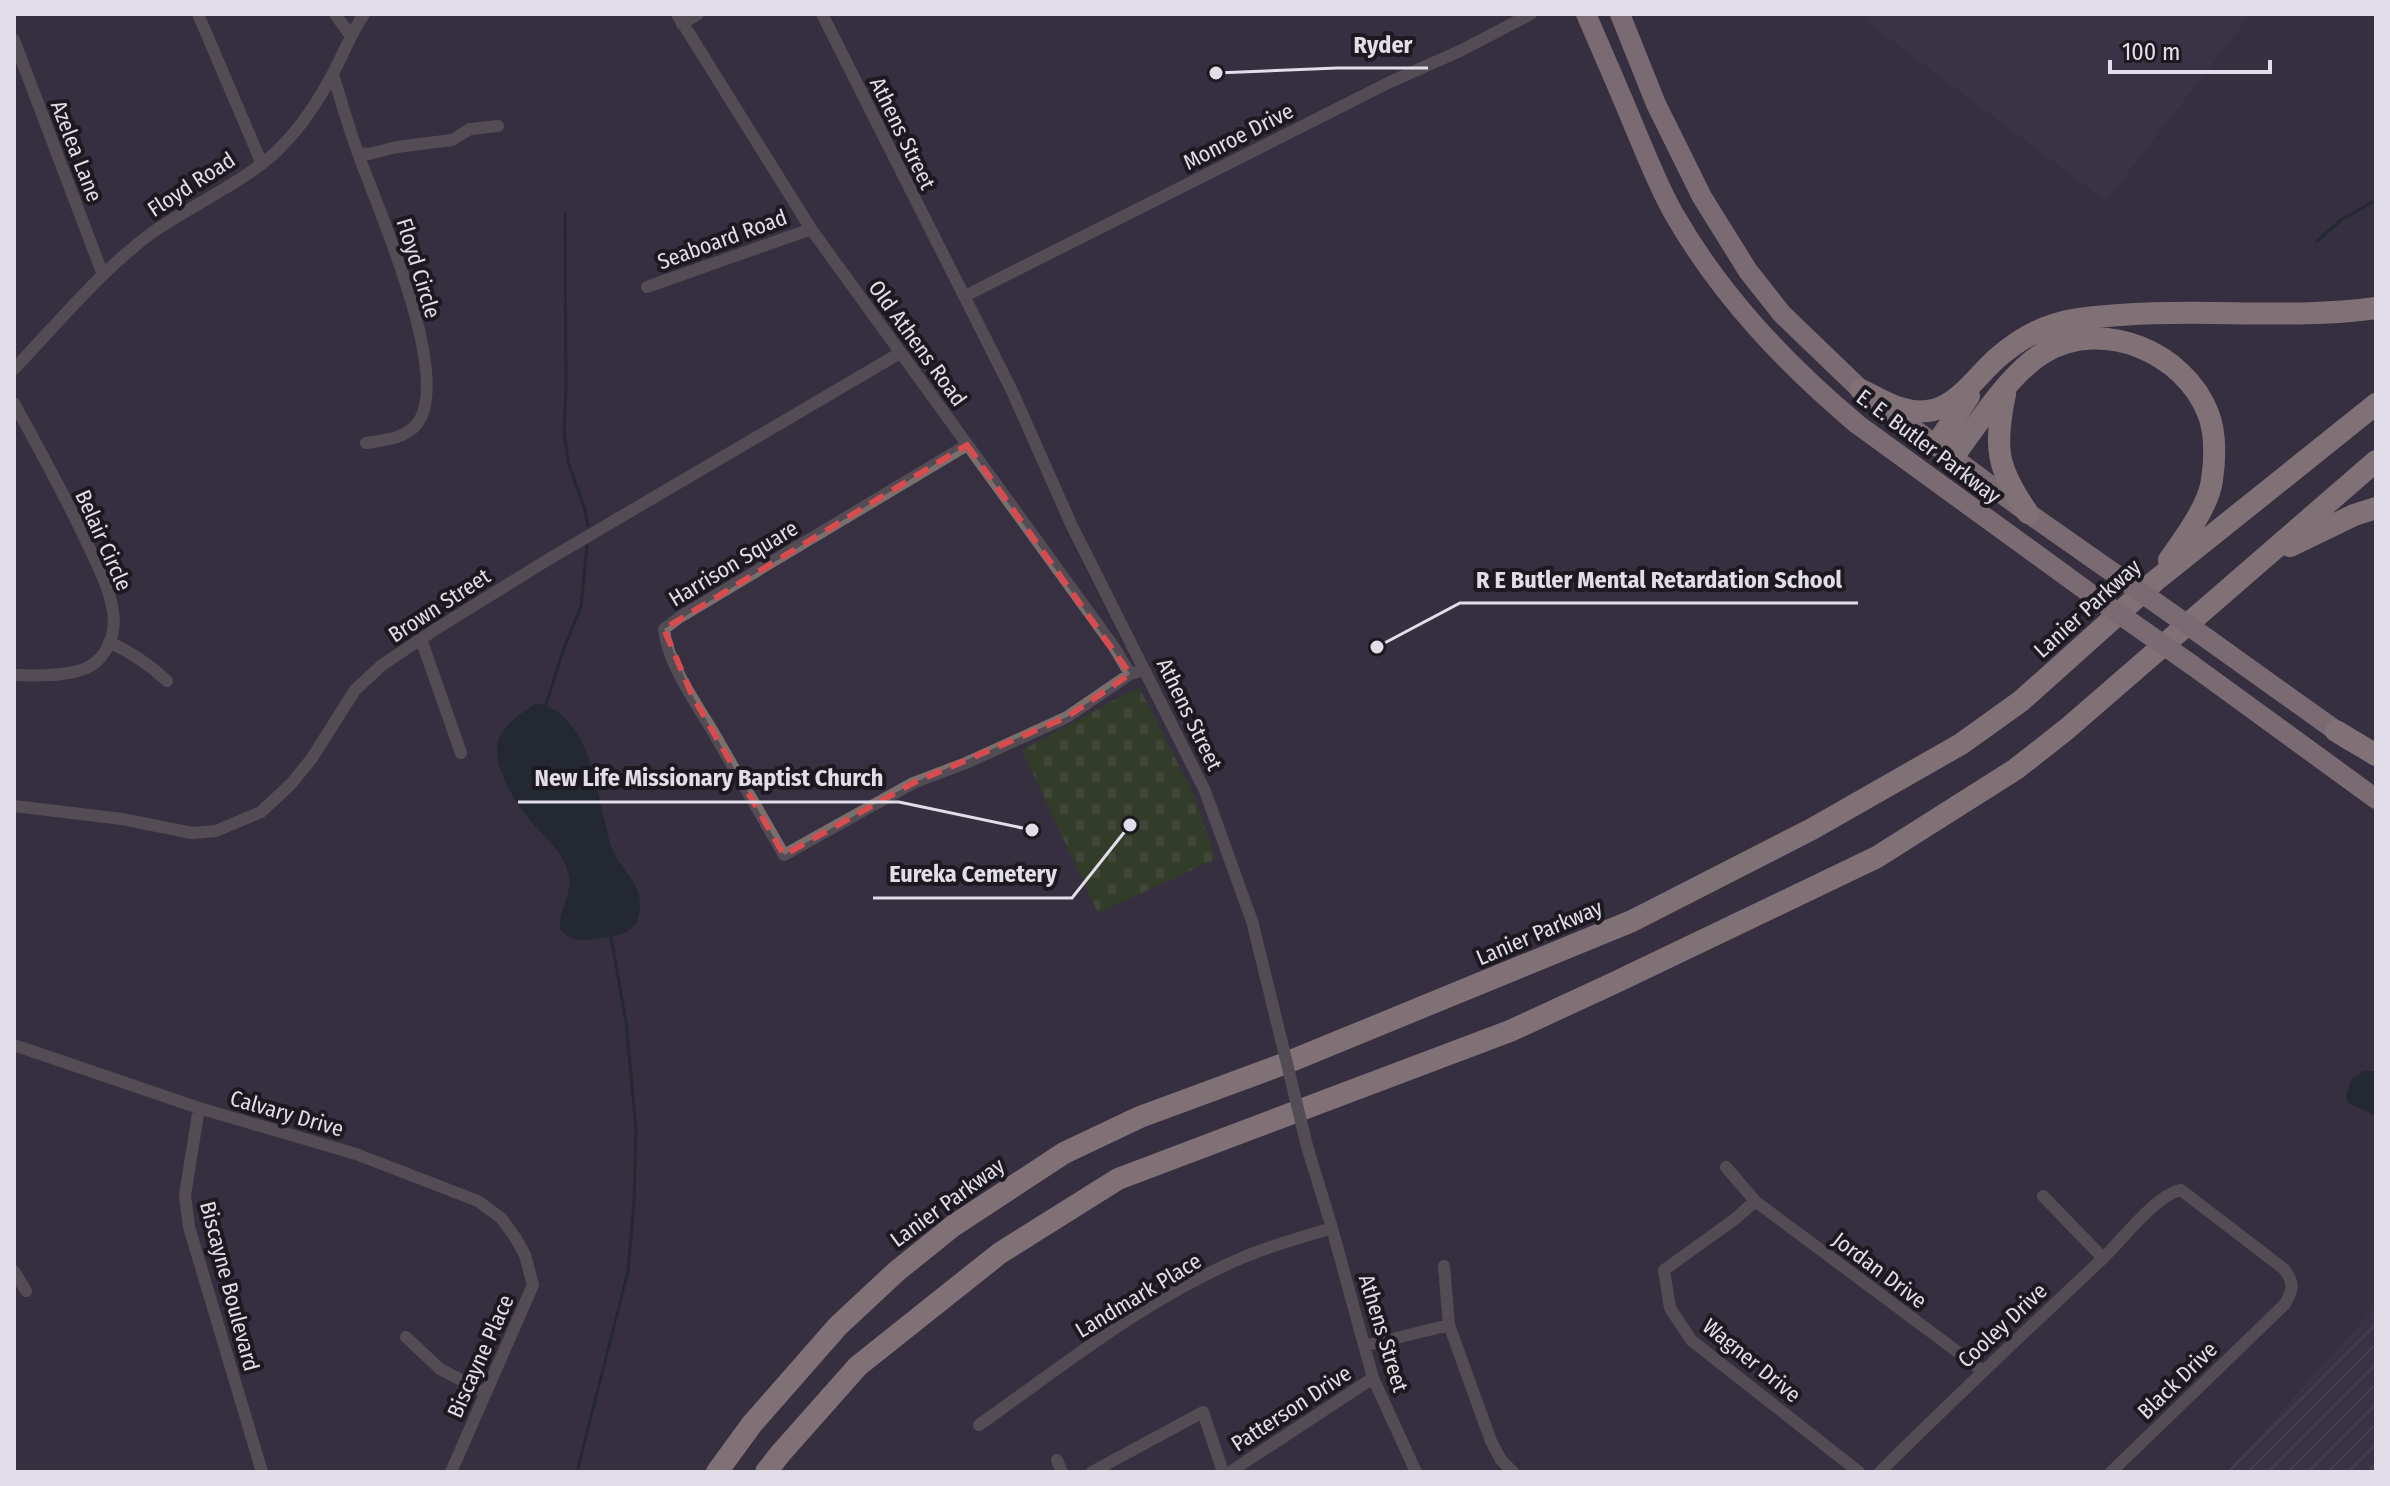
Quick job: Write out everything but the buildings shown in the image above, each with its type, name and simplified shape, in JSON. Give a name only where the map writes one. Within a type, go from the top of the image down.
[{"type":"highway","name":"E. E. Butler Parkway","points":[[1586,14],[1673,212],[1718,282],[1750,322],[1825,398],[1926,476],[2376,799]]},
{"type":"highway","name":"E. E. Butler Parkway","points":[[1620,14],[1656,104],[1702,197],[1748,271],[1800,333],[1861,390],[2028,513],[2336,731]]},
{"type":"highway","points":[[1861,390],[1899,408],[1920,412],[1936,410],[1953,402],[2020,340],[2050,325],[2066,321],[2161,312],[2326,314],[2376,308]]},
{"type":"highway","points":[[1944,451],[2025,368],[2063,343],[2092,338],[2129,343],[2154,352],[2175,367],[2196,392],[2208,411],[2214,442],[2212,483],[2189,530],[2155,581]]},
{"type":"highway","points":[[1926,476],[1944,451],[1985,371]]},
{"type":"highway","points":[[2006,389],[1999,425],[2001,464],[2008,482],[2028,513]]},
{"type":"highway","name":"Lanier Parkway","points":[[717,1472],[752,1424],[838,1326],[897,1271],[953,1226],[1064,1153],[1140,1117],[1286,1063],[1632,921],[1812,829],[1961,744],[2021,701],[2155,581],[2376,404]]},
{"type":"highway","points":[[766,1472],[858,1366],[1000,1253],[1118,1179],[1510,1031],[1877,857],[2016,769],[2068,728],[2376,461]]},
{"type":"highway","points":[[2264,559],[2354,515],[2376,508]]},
{"type":"highway","points":[[2336,731],[2376,758]]},
{"type":"street","points":[[198,14],[262,164]]},
{"type":"street","points":[[335,14],[350,35]]},
{"type":"street","name":"Floyd Road","points":[[14,369],[103,275],[155,231],[262,164],[279,149],[309,113],[364,14]]},
{"type":"street","points":[[679,19],[698,14]]},
{"type":"street","name":"Athens Street","points":[[822,14],[1012,391],[1071,524],[1205,791],[1252,921],[1307,1146],[1373,1378],[1416,1472]]},
{"type":"street","name":"Monroe Drive","points":[[965,296],[1531,14]]},
{"type":"street","name":"Old Athens Road","points":[[679,19],[811,229],[1114,647],[1130,674]]},
{"type":"street","name":"Azelea Lane","points":[[14,40],[103,275]]},
{"type":"street","name":"Floyd Circle","points":[[333,74],[358,153],[402,268],[426,368],[427,405],[416,424],[400,437],[366,443]]},
{"type":"street","points":[[358,153],[369,154],[452,140],[470,129],[498,126]]},
{"type":"street","name":"Seaboard Road","points":[[647,287],[811,229]]},
{"type":"street","name":"Brown Street","points":[[14,806],[122,819],[192,833],[216,831],[261,812],[291,784],[312,758],[355,690],[382,665],[549,559],[900,353]]},
{"type":"street","name":"Belair Circle","points":[[14,403],[102,576],[113,612],[113,631],[109,642]]},
{"type":"street","name":"Harrison Square","points":[[967,445],[664,629],[670,653],[692,695],[784,855],[913,783],[966,763],[1067,717],[1130,674]]},
{"type":"street","points":[[421,639],[461,753]]},
{"type":"street","points":[[14,675],[81,671],[95,663],[109,642],[154,669],[167,681]]},
{"type":"street","points":[[1130,674],[1145,668]]},
{"type":"street","name":"Calvary Drive","points":[[14,1045],[199,1108],[356,1154],[478,1201],[501,1218],[525,1255]]},
{"type":"street","name":"Biscayne Boulevard","points":[[199,1108],[185,1195],[189,1227],[262,1472]]},
{"type":"street","name":"Jordan Drive","points":[[1726,1167],[1755,1201],[1982,1370]]},
{"type":"street","name":"Black Drive","points":[[2111,1472],[2285,1304],[2292,1291],[2292,1280],[2284,1269],[2181,1190],[2152,1207]]},
{"type":"street","points":[[2043,1196],[2103,1258]]},
{"type":"street","name":"Wagner Drive","points":[[1755,1201],[1664,1270],[1670,1308],[1691,1340],[1859,1472]]},
{"type":"street","name":"Cooley Drive","points":[[1880,1472],[2152,1207]]},
{"type":"street","name":"Landmark Place","points":[[979,1425],[1177,1290],[1246,1256],[1332,1228]]},
{"type":"street","name":"Biscayne Place","points":[[451,1472],[533,1285],[525,1255]]},
{"type":"street","points":[[1444,1266],[1449,1325],[1491,1441],[1501,1460],[1513,1472]]},
{"type":"street","points":[[14,1271],[26,1291]]},
{"type":"street","name":"Patterson Drive","points":[[1364,1346],[1449,1325]]},
{"type":"street","points":[[406,1337],[440,1369],[486,1393]]},
{"type":"street","name":"Patterson Drive","points":[[1230,1472],[1373,1378]]},
{"type":"street","points":[[1092,1472],[1203,1412],[1223,1472]]},
{"type":"highlighted area","points":[[967,445],[1130,674],[1067,717],[913,783],[784,855],[692,695],[664,629]]},
{"type":"shaded area","points":[[1873,14],[2251,14],[2106,201],[1867,22]]},
{"type":"shaded area","points":[[536,703],[556,711],[571,724],[582,742],[612,848],[639,894],[637,921],[625,933],[584,940],[561,931],[561,917],[570,883],[567,868],[555,848],[513,796],[498,758],[497,747],[503,731]]},
{"type":"shaded area","points":[[2364,1071],[2376,1071],[2376,1116],[2348,1103],[2346,1096],[2352,1078]]},
{"type":"shaded area","points":[[2376,1307],[2376,1472],[2227,1472],[2347,1338]]},
{"type":"green space","points":[[1139,687],[1192,791],[1216,859],[1098,913],[1022,750]]},
{"type":"waterway","points":[[2317,241],[2341,220],[2376,200]]},
{"type":"waterway","points":[[565,214],[564,434],[569,465],[588,526]]},
{"type":"waterway","points":[[546,705],[581,606],[587,546]]},
{"type":"waterway","points":[[577,1472],[628,1271],[634,1202],[636,1129],[626,1022],[611,937]]},
{"type":"place","name":"Ryder","points":[[1216,73]]},
{"type":"place","name":"R E Butler Mental Retardation School","points":[[1377,647]]},
{"type":"place","name":"Eureka Cemetery","points":[[1130,825]]},
{"type":"place","name":"New Life Missionary Baptist Church","points":[[1032,830]]}]
